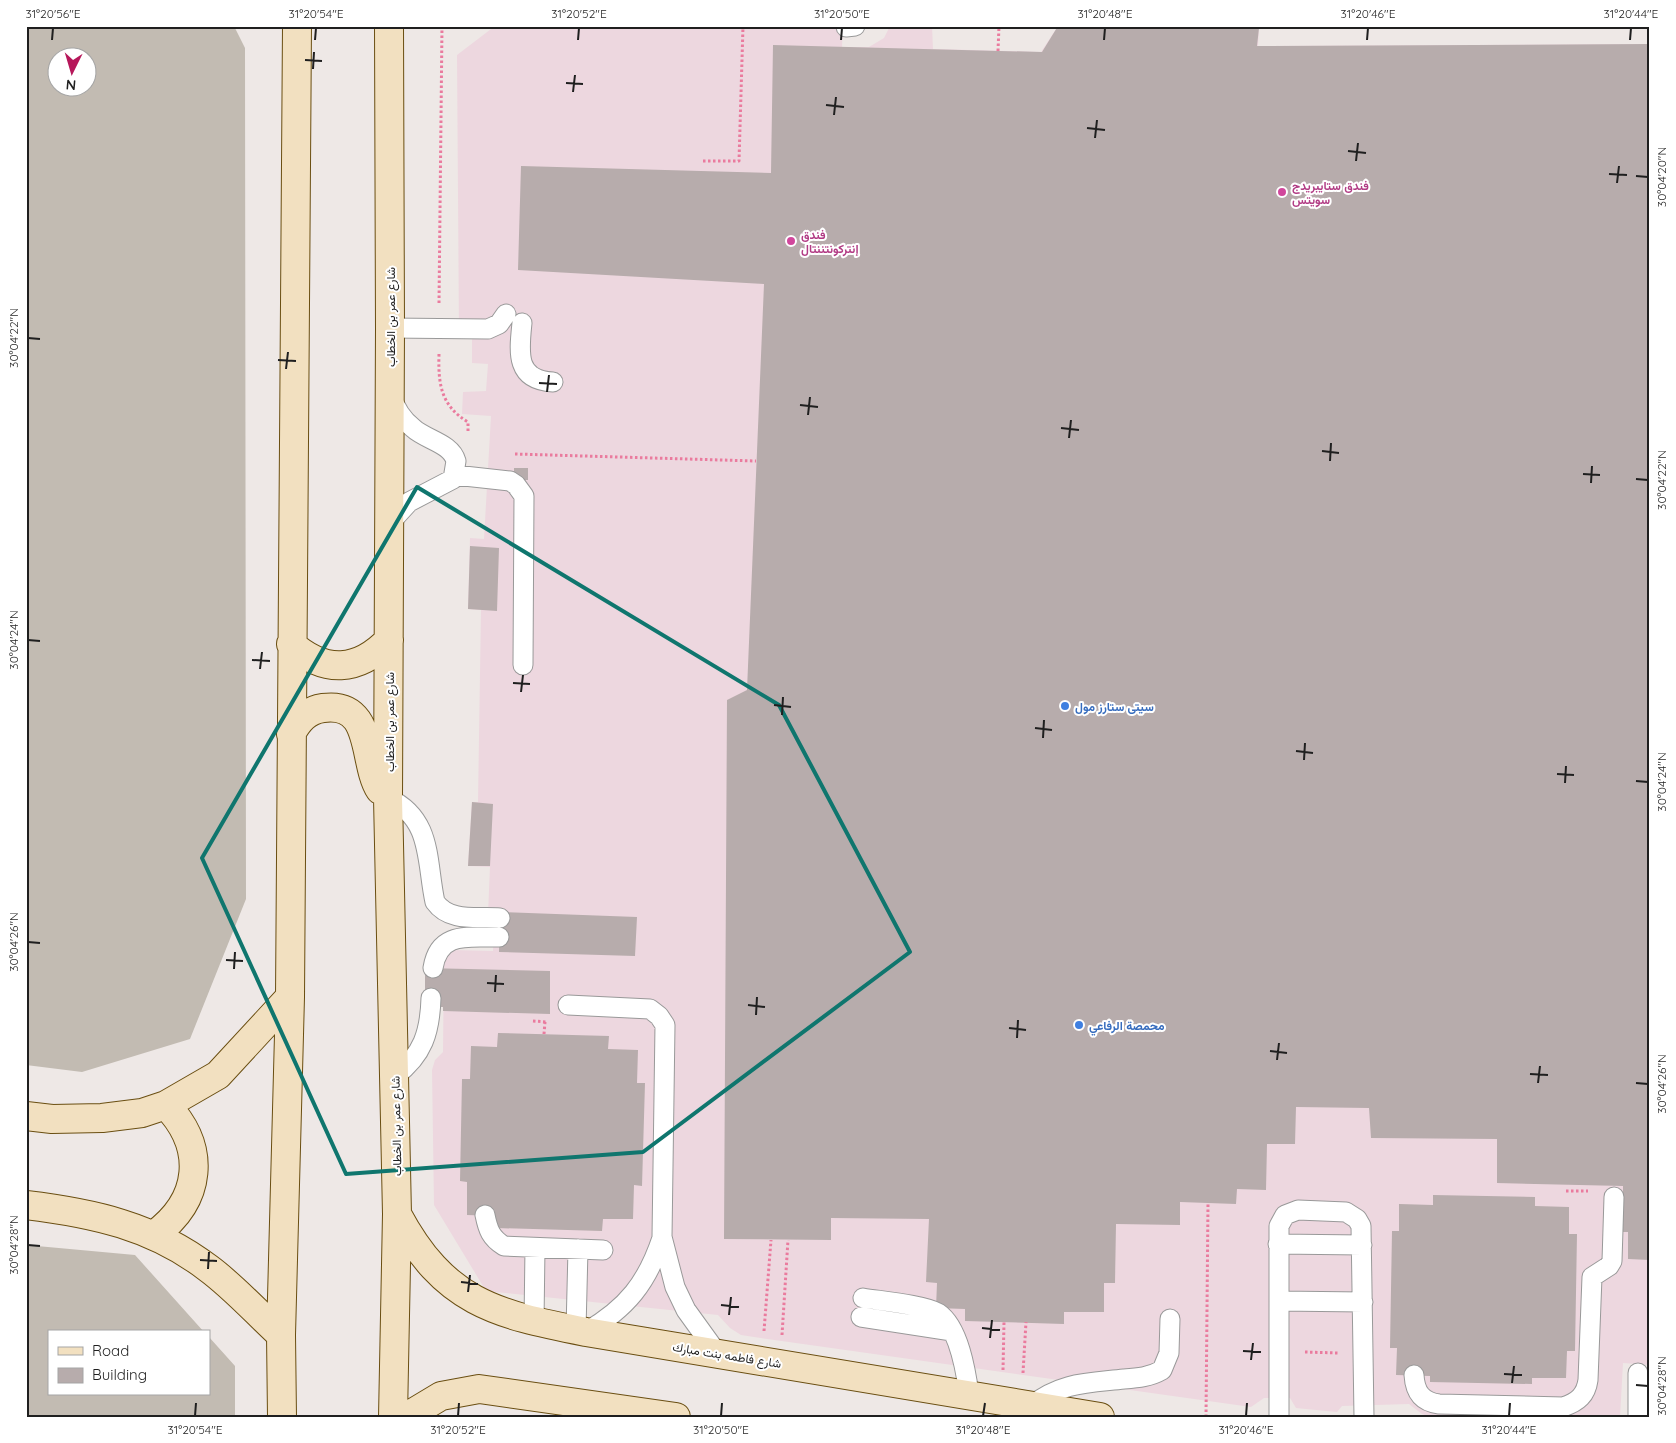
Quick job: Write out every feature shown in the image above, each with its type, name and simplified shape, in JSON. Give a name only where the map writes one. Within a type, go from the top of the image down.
[{"type":"street","points":[[282,1417],[281,1335],[290,997],[291,644],[297,26]]},
{"type":"street","name":"شارع عمر بن الخطاب","points":[[389,27],[388,798],[397,1214],[393,1417]]},
{"type":"street","points":[[291,644],[303,655],[333,666],[349,665],[364,660],[378,652],[389,640]]},
{"type":"street","points":[[292,734],[297,723],[316,709],[340,709],[351,715],[360,723],[365,734],[376,780],[388,798]]},
{"type":"street","points":[[26,1116],[52,1119],[102,1118],[142,1113],[166,1105],[218,1076],[290,997]]},
{"type":"street","points":[[154,1235],[179,1212],[193,1182],[194,1165],[187,1132],[178,1117],[166,1105]]},
{"type":"street","points":[[26,1205],[73,1211],[128,1224],[154,1235],[208,1268],[281,1335]]},
{"type":"street","name":"شارع فاطمه بنت مبارك","points":[[397,1214],[420,1253],[452,1285],[491,1308],[534,1322],[1100,1417]]},
{"type":"street","points":[[406,1417],[441,1396],[479,1389],[676,1417]]},
{"type":"lane","points":[[390,328],[494,328],[503,320],[506,314]]},
{"type":"lane","points":[[522,324],[519,358],[524,368],[531,376],[541,381],[553,382]]},
{"type":"lane","points":[[388,525],[409,502],[444,485],[455,475],[456,461],[453,454],[447,448],[412,428],[399,412],[390,394]]},
{"type":"lane","points":[[455,475],[510,481],[521,489],[524,496],[523,665]]},
{"type":"lane","points":[[388,798],[407,810],[421,828],[435,902],[442,912],[454,916],[500,918]]},
{"type":"lane","points":[[433,968],[436,954],[453,939],[461,937],[499,937]]},
{"type":"lane","points":[[395,1076],[416,1057],[423,1045],[428,1032],[431,998]]},
{"type":"lane","points":[[568,1005],[650,1009],[659,1016],[665,1025],[662,1237],[675,1287],[686,1310],[717,1353]]},
{"type":"lane","points":[[1414,1376],[1415,1388],[1424,1400],[1477,1411],[1507,1412],[1563,1407],[1581,1398],[1587,1390],[1592,1277],[1609,1266],[1612,1261],[1614,1197]]},
{"type":"lane","points":[[1279,1417],[1279,1226],[1285,1215],[1291,1212],[1339,1210],[1357,1219],[1362,1232],[1364,1417]]},
{"type":"lane","points":[[484,1215],[488,1231],[495,1240],[504,1246],[603,1250]]},
{"type":"lane","points":[[578,1249],[581,1331],[608,1320],[637,1290],[654,1261],[662,1237]]},
{"type":"lane","points":[[1278,1244],[1362,1245]]},
{"type":"lane","points":[[534,1322],[535,1248]]},
{"type":"lane","points":[[1279,1301],[1363,1302]]},
{"type":"lane","points":[[862,1308],[952,1331],[962,1359],[969,1394]]},
{"type":"lane","points":[[1018,1403],[1073,1384],[1145,1377],[1162,1370],[1169,1353],[1170,1319]]},
{"type":"lane","points":[[1638,1373],[1638,1417]]},
{"type":"path","points":[[442,26],[440,389],[450,409],[468,422],[468,453],[453,454]]},
{"type":"path","points":[[703,161],[739,161],[743,26]]},
{"type":"path","points":[[998,26],[998,51]]},
{"type":"path","points":[[509,453],[756,461]]},
{"type":"path","points":[[544,1034],[545,1022]]},
{"type":"path","points":[[1206,1417],[1208,1203]]},
{"type":"path","points":[[771,1240],[772,1361]]},
{"type":"path","points":[[772,1361],[788,1240]]},
{"type":"path","points":[[1004,1322],[1018,1403]]},
{"type":"path","points":[[1018,1403],[1026,1322]]},
{"type":"path","points":[[1279,1352],[1363,1353]]},
{"type":"highlighted area","points":[[417,487],[779,705],[910,952],[643,1152],[346,1174],[202,858]]},
{"type":"shaded area","points":[[26,26],[234,26],[245,48],[246,899],[190,1039],[82,1072],[26,1065]]},
{"type":"shaded area","name":"سيتى ستارز مول","points":[[495,26],[843,26],[842,47],[869,47],[884,38],[890,26],[932,26],[933,49],[1041,52],[1058,26],[1259,28],[1258,46],[1650,44],[1650,1365],[1623,1363],[1620,1417],[1430,1417],[1422,1414],[1409,1404],[1342,1406],[1337,1412],[1296,1408],[1290,1398],[1264,1398],[1251,1407],[741,1335],[730,1328],[718,1315],[486,1291],[434,1205],[432,1070],[435,1060],[443,1052],[444,958],[452,950],[493,951],[495,915],[488,914],[490,867],[468,866],[472,802],[478,802],[481,610],[468,609],[470,538],[484,539],[491,416],[462,414],[463,392],[486,391],[488,364],[472,363],[472,336],[459,334],[457,55]]},
{"type":"shaded area","points":[[26,1245],[135,1255],[202,1330],[48,1330],[48,1396],[210,1396],[210,1338],[235,1366],[235,1417],[26,1417]]},
{"type":"building","name":"سيتى ستارز مول","points":[[1058,26],[1259,28],[1257,46],[1650,44],[1650,1260],[1628,1259],[1628,1232],[1623,1232],[1623,1186],[1497,1183],[1497,1139],[1371,1138],[1369,1108],[1296,1107],[1295,1144],[1267,1144],[1266,1190],[1237,1189],[1236,1204],[1180,1202],[1180,1225],[1116,1224],[1115,1283],[1104,1283],[1104,1312],[1064,1312],[1064,1324],[965,1321],[965,1309],[936,1308],[937,1283],[926,1282],[929,1219],[831,1218],[831,1240],[724,1239],[727,700],[747,690],[764,284],[518,270],[521,166],[771,173],[773,45],[1042,52]]},
{"type":"building","points":[[514,468],[528,468],[528,480],[514,480]]},
{"type":"building","points":[[470,546],[499,548],[497,611],[468,609]]},
{"type":"building","points":[[472,802],[493,804],[490,866],[468,866]]},
{"type":"building","points":[[500,912],[637,917],[635,956],[499,952]]},
{"type":"building","points":[[425,968],[550,971],[550,1014],[443,1011],[443,1007],[435,1007],[425,997]]},
{"type":"building","points":[[498,1033],[609,1036],[608,1049],[638,1050],[637,1083],[645,1083],[642,1186],[634,1185],[633,1219],[603,1219],[602,1231],[496,1228],[496,1216],[467,1215],[467,1182],[460,1181],[462,1079],[470,1079],[471,1046],[497,1047]]},
{"type":"building","points":[[1433,1195],[1535,1197],[1535,1206],[1569,1207],[1569,1234],[1577,1234],[1575,1351],[1567,1351],[1566,1378],[1532,1378],[1532,1384],[1430,1382],[1430,1376],[1396,1375],[1397,1348],[1390,1348],[1392,1231],[1399,1231],[1399,1204],[1433,1205]]},
{"type":"place","name":"فندق ستايبريدج سويتس","points":[[1282,192]]},
{"type":"place","name":"فندق إنتركونتننتال","points":[[791,241]]},
{"type":"place","name":"سيتى ستارز مول","points":[[1065,706]]},
{"type":"place","name":"محمصة الرفاعي","points":[[1079,1025]]}]
